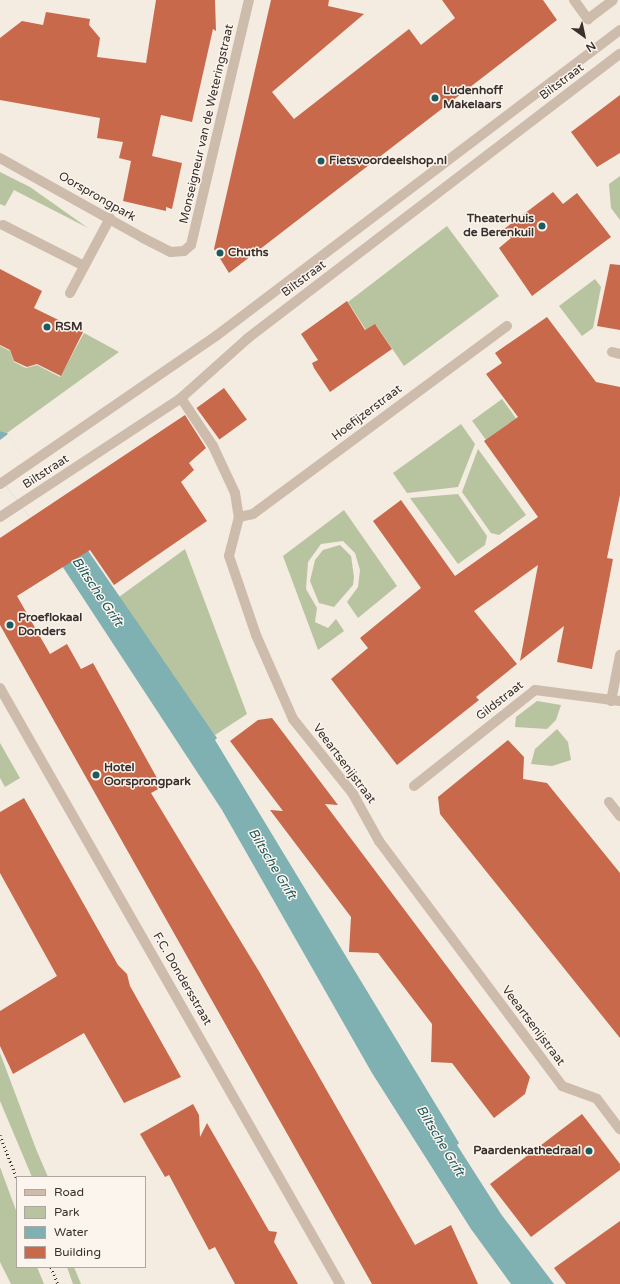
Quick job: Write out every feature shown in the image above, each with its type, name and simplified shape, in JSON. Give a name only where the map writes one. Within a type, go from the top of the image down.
[{"type":"street","name":"Monseigneur van de Weteringstraat","points":[[184,251],[191,245],[249,0]]},
{"type":"street","points":[[574,0],[588,19],[613,0]]},
{"type":"street","name":"Biltstraat","points":[[1,483],[216,336],[620,30]]},
{"type":"street","name":"Biltstraat","points":[[0,517],[181,398],[248,338],[620,54]]},
{"type":"street","name":"Oorsprongpark","points":[[0,158],[171,252],[184,251]]},
{"type":"street","points":[[70,293],[110,218]]},
{"type":"street","points":[[3,225],[84,266]]},
{"type":"street","name":"Hoefijzerstraat","points":[[239,516],[253,514],[508,326]]},
{"type":"street","name":"Veeartsenijstraat","points":[[181,398],[213,446],[235,493],[239,516],[229,556],[256,635],[293,719],[353,794],[379,841],[562,1086],[597,1099],[620,1129]]},
{"type":"street","points":[[616,701],[620,655]]},
{"type":"street","name":"F.C. Dondersstraat","points":[[0,688],[340,1284]]},
{"type":"street","name":"Gildstraat","points":[[414,786],[535,690],[616,701]]},
{"type":"street","points":[[609,802],[620,816]]},
{"type":"green space","points":[[0,172],[30,187],[88,228],[14,190],[5,206],[0,204]]},
{"type":"green space","points":[[620,176],[620,220],[611,208],[609,184]]},
{"type":"green space","points":[[447,226],[499,296],[404,366],[376,325],[366,330],[348,302]]},
{"type":"green space","points":[[595,279],[601,287],[593,328],[582,336],[559,306]]},
{"type":"green space","points":[[84,333],[119,352],[7,433],[0,431],[0,346],[10,351],[14,362],[26,368],[37,365],[60,377]]},
{"type":"green space","points":[[502,399],[516,418],[486,440],[472,421]]},
{"type":"green space","points":[[461,424],[475,444],[458,487],[407,493],[393,473]]},
{"type":"green space","points":[[478,449],[526,515],[499,535],[491,533],[462,492]]},
{"type":"green space","points":[[458,494],[487,536],[485,545],[458,564],[410,498]]},
{"type":"green space","points":[[344,510],[397,586],[358,618],[347,602],[358,587],[360,570],[355,553],[343,541],[321,544],[308,562],[306,589],[317,608],[315,622],[328,628],[336,619],[344,631],[318,650],[283,556]]},
{"type":"green space","points":[[340,545],[351,556],[354,577],[353,585],[334,607],[319,603],[310,581],[315,560],[323,550]]},
{"type":"green space","points":[[185,549],[247,714],[215,735],[119,597]]},
{"type":"green space","points":[[537,701],[561,705],[556,720],[547,729],[515,727],[516,717]]},
{"type":"green space","points":[[557,729],[568,742],[571,760],[552,766],[531,764],[535,749]]},
{"type":"green space","points":[[0,743],[20,778],[5,787],[0,778]]},
{"type":"green space","points":[[0,1053],[48,1176],[32,1176],[0,1101]]},
{"type":"green space","points":[[0,1167],[16,1210],[16,1268],[37,1268],[44,1284],[11,1284],[0,1262]]},
{"type":"green space","points":[[67,1268],[74,1268],[81,1284],[73,1284]]},
{"type":"water","name":"Biltsche Grift","points":[[0,431],[7,433],[217,738],[215,740],[459,1143],[457,1145],[501,1214],[554,1284],[511,1284],[471,1229],[372,1073],[222,810],[32,520],[0,478]]},
{"type":"pier","points":[[8,434],[56,503],[31,519],[0,478],[0,440]]},
{"type":"building","points":[[156,0],[215,0],[216,31],[213,29],[192,122],[161,115],[152,156],[182,163],[172,209],[166,207],[166,211],[123,201],[131,161],[119,158],[123,142],[97,138],[100,118],[0,100],[0,38],[22,21],[43,25],[46,12],[90,19],[89,25],[100,38],[97,57],[146,63]]},
{"type":"building","points":[[271,0],[329,0],[328,6],[364,14],[272,92],[294,119],[409,29],[421,45],[455,18],[442,0],[543,0],[557,20],[229,273],[214,249]]},
{"type":"building","points":[[620,95],[620,153],[597,167],[571,132]]},
{"type":"building","points":[[553,192],[563,204],[577,193],[611,237],[532,296],[499,248],[511,238],[504,229]]},
{"type":"building","points":[[610,264],[620,265],[620,330],[597,326]]},
{"type":"building","points":[[0,269],[42,291],[34,308],[83,332],[61,376],[37,364],[27,367],[14,361],[10,350],[0,345]]},
{"type":"building","points":[[347,301],[365,330],[375,324],[392,349],[330,392],[312,363],[318,360],[301,334]]},
{"type":"building","points":[[547,317],[596,382],[620,387],[620,495],[607,558],[613,559],[592,669],[557,662],[564,626],[520,661],[538,565],[474,611],[517,664],[476,697],[479,700],[397,765],[331,679],[368,648],[360,638],[421,588],[373,521],[401,500],[455,576],[538,517],[484,441],[518,417],[486,374],[502,363],[495,353]]},
{"type":"building","points":[[224,388],[247,420],[219,440],[196,408]]},
{"type":"building","points":[[185,415],[206,448],[189,463],[194,470],[181,482],[207,521],[114,585],[90,550],[17,596],[50,654],[67,644],[81,669],[93,663],[162,787],[151,793],[260,973],[415,1245],[451,1225],[478,1284],[372,1284],[0,625],[0,538]]},
{"type":"building","points":[[272,718],[338,805],[325,804],[530,1077],[525,1094],[494,1118],[452,1063],[431,1062],[432,1024],[378,953],[349,952],[351,917],[270,810],[283,811],[230,741],[258,720]]},
{"type":"building","points":[[508,740],[524,757],[523,779],[547,783],[620,873],[620,1038],[440,814],[438,797]]},
{"type":"building","points":[[24,798],[118,965],[127,974],[130,986],[181,1077],[124,1103],[84,1033],[13,1074],[0,1046],[0,1011],[57,976],[0,873],[0,812]]},
{"type":"building","points":[[193,1104],[199,1115],[200,1137],[207,1123],[269,1231],[277,1232],[274,1242],[298,1284],[235,1284],[215,1247],[209,1250],[169,1175],[165,1177],[140,1134]]},
{"type":"building","points":[[582,1114],[620,1164],[620,1170],[531,1237],[490,1184]]},
{"type":"building","points":[[620,1221],[620,1284],[566,1284],[554,1268]]},
{"type":"railway","points":[[0,1135],[16,1176]]},
{"type":"railway","points":[[51,1268],[58,1284]]},
{"type":"place","name":"Ludenhoff Makelaars","points":[[435,98]]},
{"type":"place","name":"Fietsvoordeelshop.nl","points":[[321,161]]},
{"type":"place","name":"Theaterhuis de Berenkuil","points":[[542,226]]},
{"type":"place","name":"Chuths","points":[[220,253]]},
{"type":"place","name":"RSM","points":[[47,327]]},
{"type":"place","name":"Proeflokaal Donders","points":[[10,625]]},
{"type":"place","name":"Hotel Oorsprongpark","points":[[96,775]]},
{"type":"place","name":"Paardenkathedraal","points":[[589,1151]]}]
